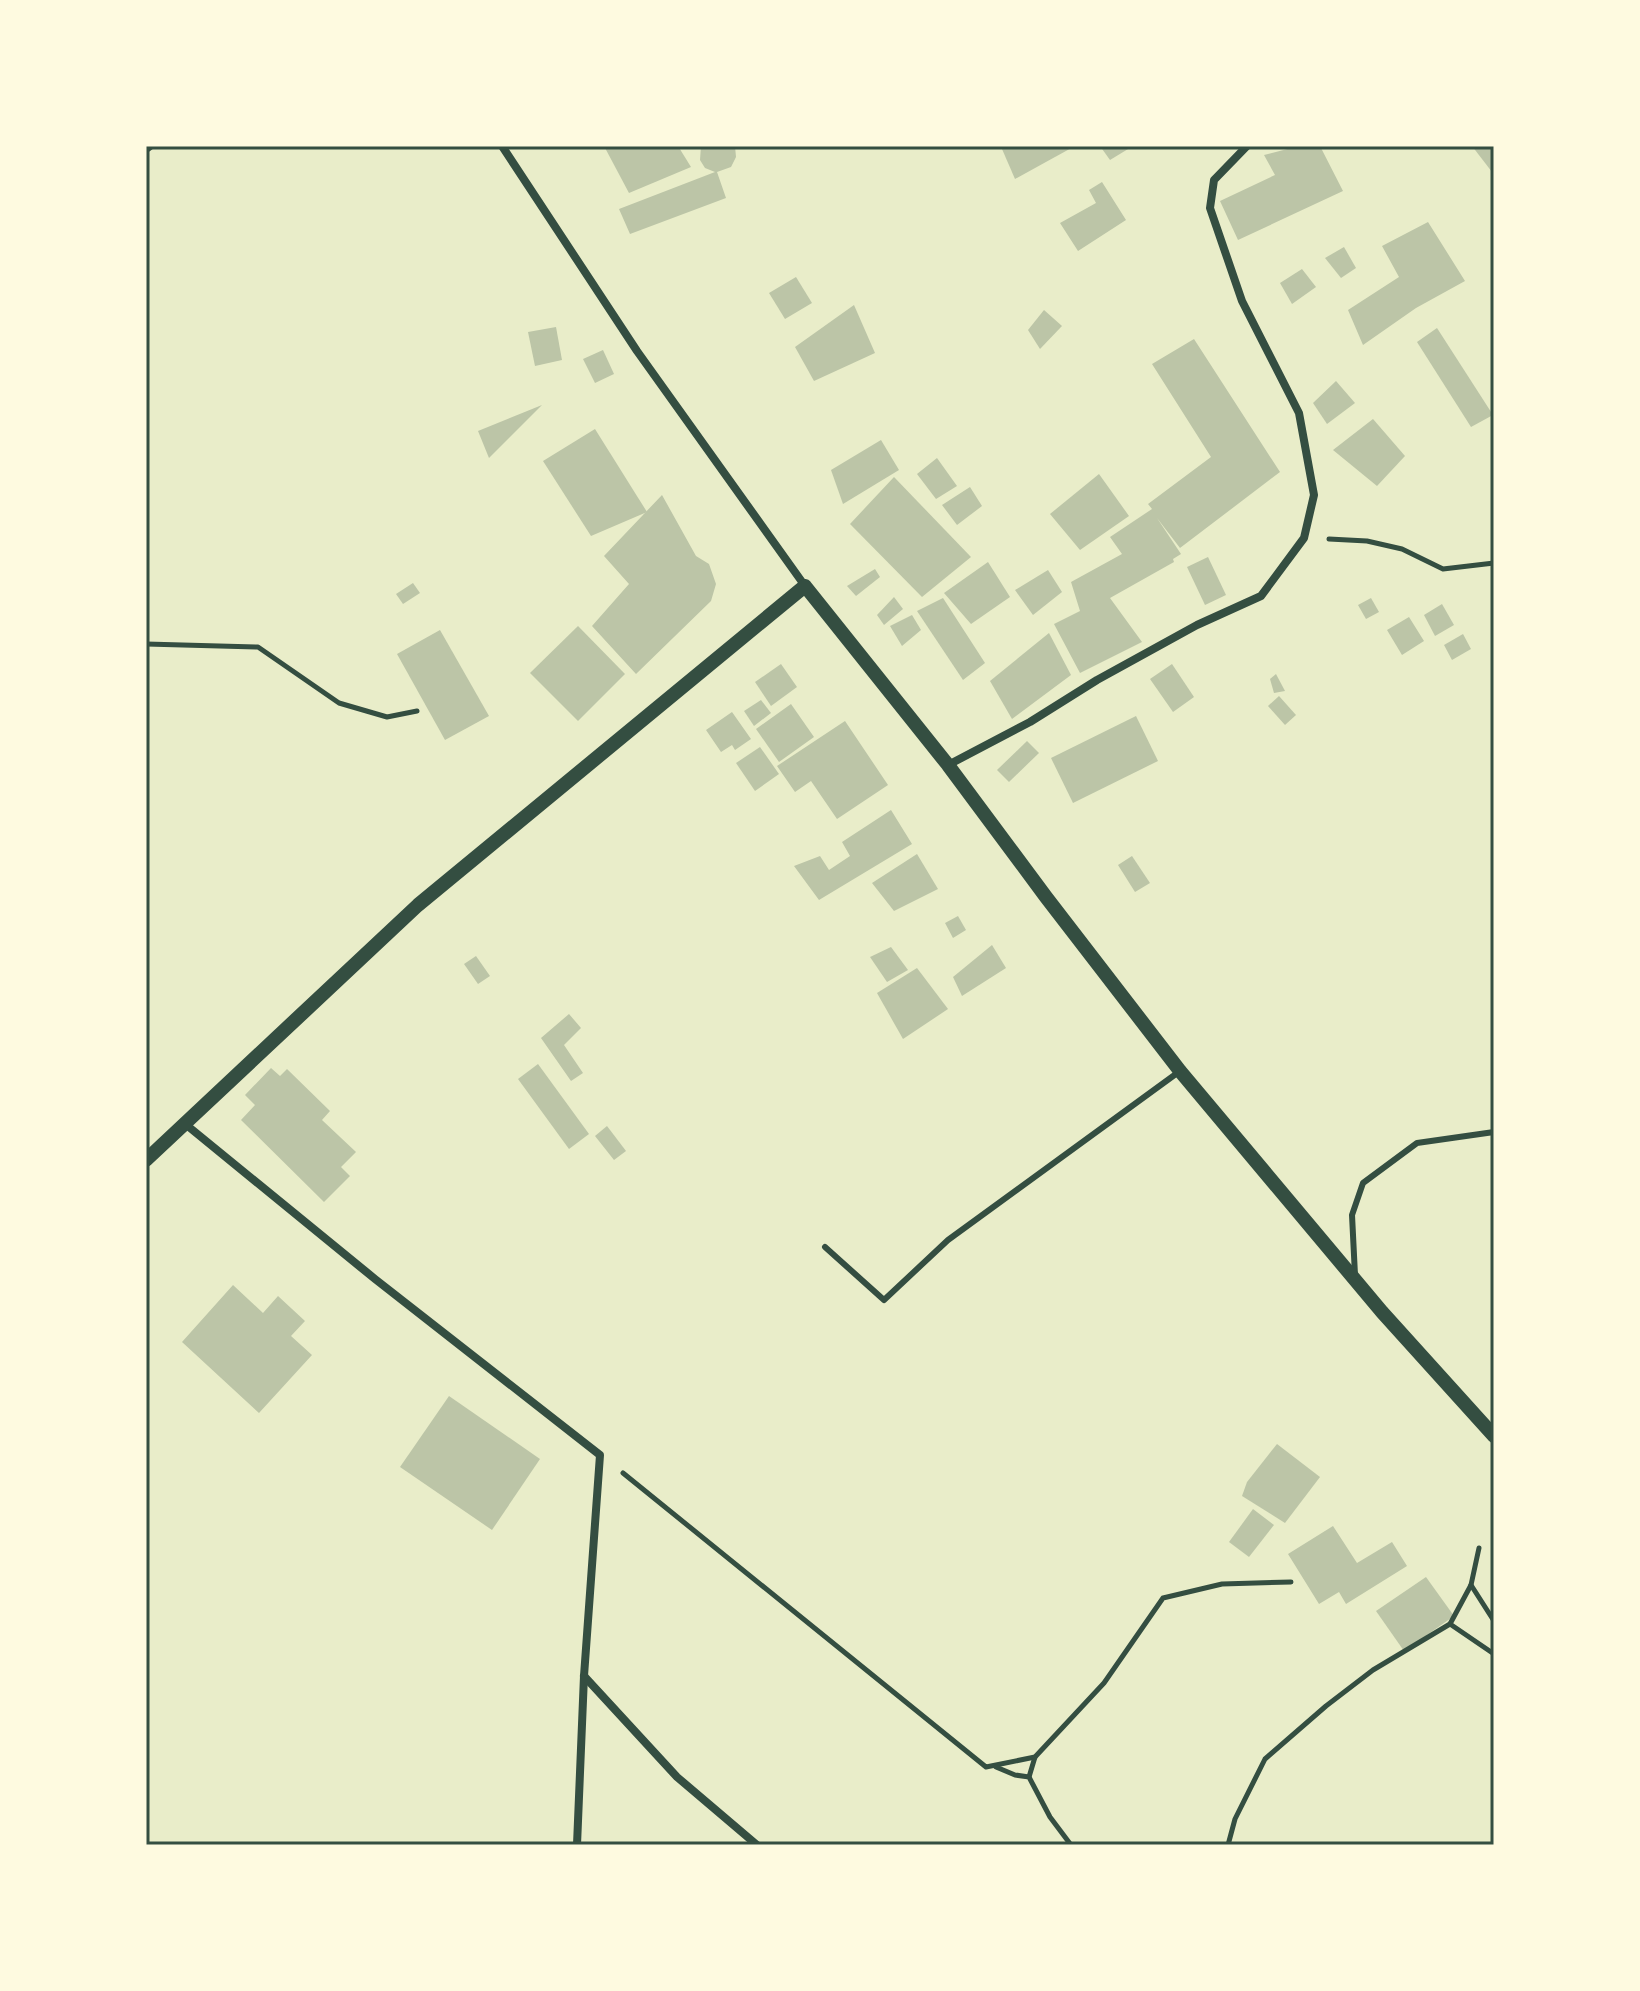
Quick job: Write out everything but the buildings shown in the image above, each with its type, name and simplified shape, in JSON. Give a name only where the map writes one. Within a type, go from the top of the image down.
[{"type":"street","points":[[502,146],[637,351],[805,586],[948,765],[1180,1071],[1355,1279],[1494,1436]]},
{"type":"street","points":[[948,765],[1030,722],[1097,680],[1197,625],[1261,596],[1304,538],[1314,495],[1299,413],[1242,301],[1210,208],[1214,180],[1247,146]]},
{"type":"street","points":[[146,1160],[418,905],[805,586]]},
{"type":"street","points":[[183,1123],[600,1455],[584,1676],[577,1845]]},
{"type":"street","points":[[584,1676],[677,1777],[757,1845]]},
{"type":"lane","points":[[825,1247],[884,1300],[948,1240],[1180,1071]]},
{"type":"lane","points":[[1355,1279],[1352,1215],[1363,1183],[1417,1143],[1494,1132]]},
{"type":"path","points":[[1304,538],[1367,541],[1402,549],[1443,569],[1494,563]]},
{"type":"path","points":[[146,644],[258,647],[339,703],[387,717],[417,711]]},
{"type":"path","points":[[600,1455],[986,1767],[1035,1757]]},
{"type":"path","points":[[1228,1845],[1235,1819],[1265,1759],[1373,1670],[1450,1624],[1471,1585],[1479,1548]]},
{"type":"path","points":[[1071,1845],[1050,1817],[1029,1777],[1035,1757],[1104,1683],[1163,1598],[1222,1584],[1291,1582]]},
{"type":"path","points":[[1471,1585],[1494,1621]]},
{"type":"path","points":[[1450,1624],[1494,1654]]},
{"type":"path","points":[[994,1766],[1029,1777]]}]
